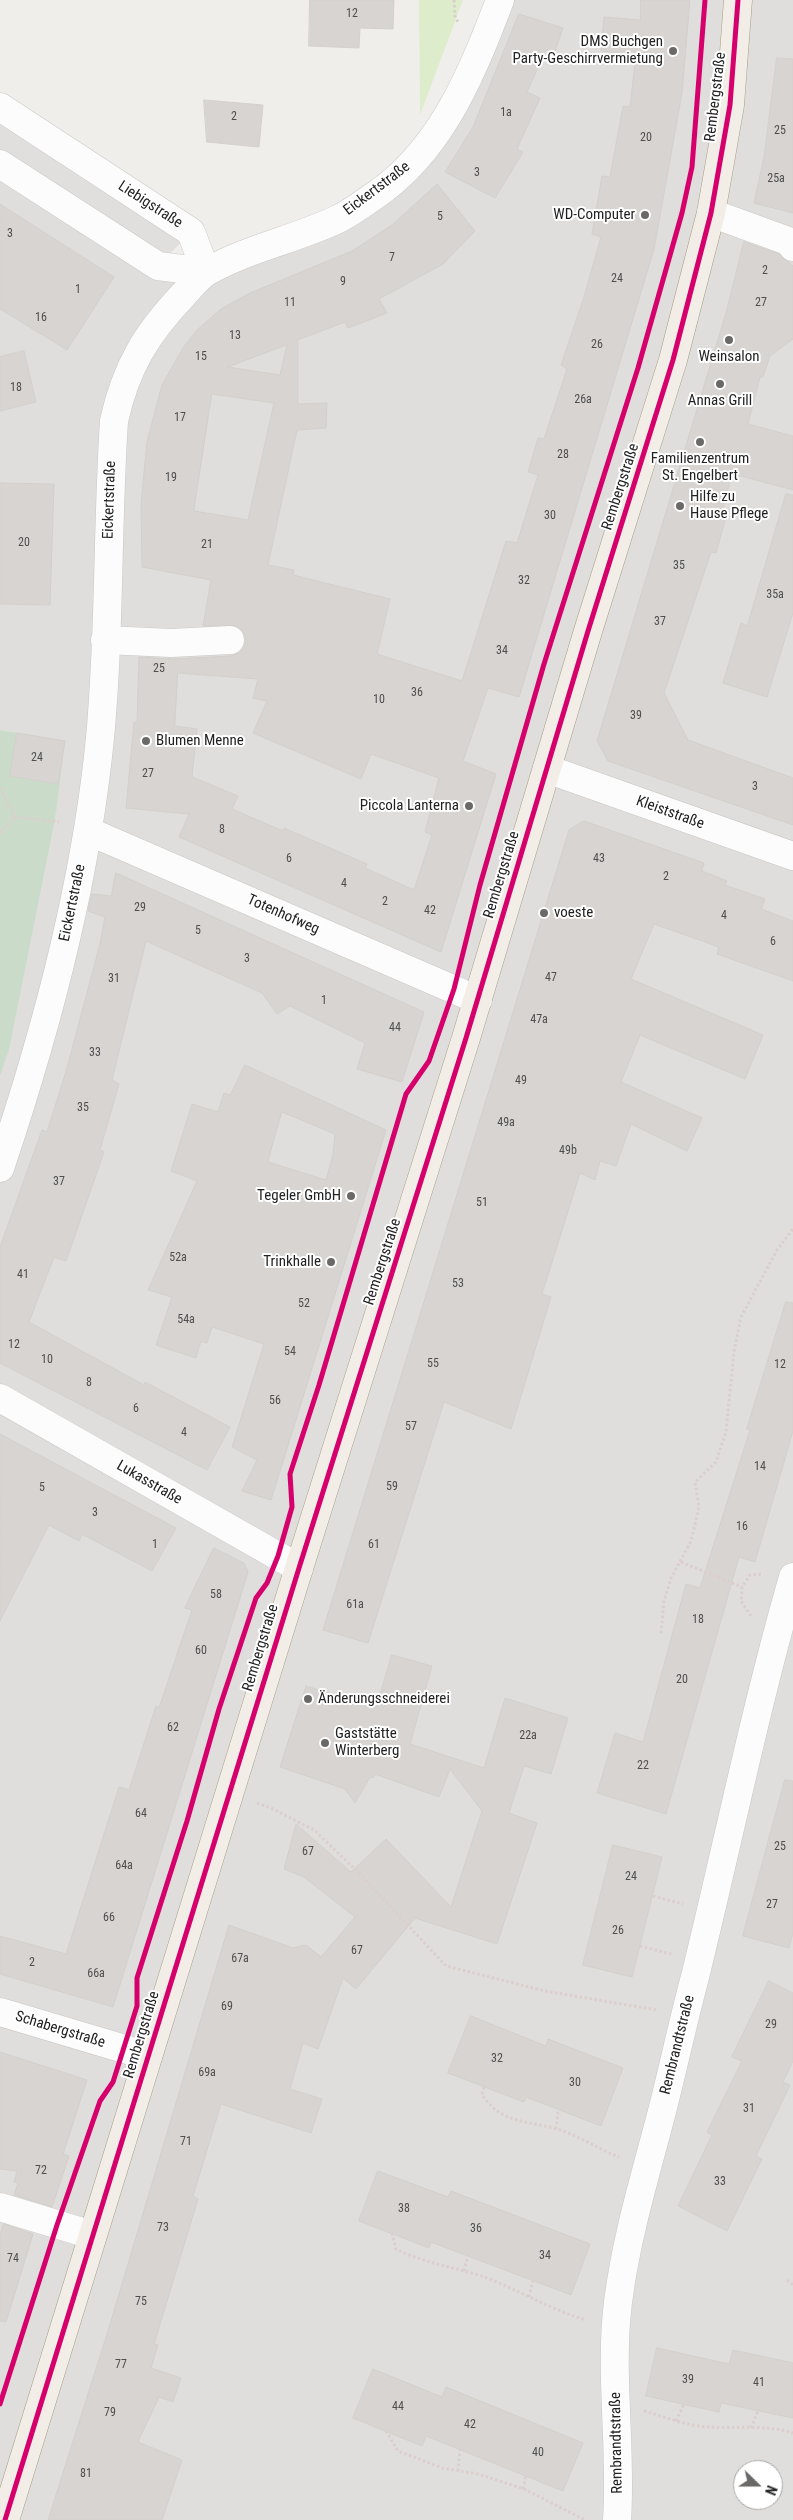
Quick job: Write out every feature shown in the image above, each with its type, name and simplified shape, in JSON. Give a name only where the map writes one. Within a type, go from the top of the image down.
[{"type":"main road","name":"Rembergstraße","points":[[5,2520],[298,1568],[478,1000],[588,631],[674,360],[711,213],[730,105],[738,0]]},
{"type":"street","name":"Eickertstraße","points":[[0,1168],[21,1106],[56,974],[88,831],[100,738],[114,421],[121,389],[132,363],[160,319],[206,272],[254,249],[338,218],[385,188],[419,158],[448,113],[474,66],[500,0]]},
{"type":"street","name":"Liebigstraße","points":[[0,107],[192,232],[206,272]]},
{"type":"street","points":[[0,164],[158,266],[206,272]]},
{"type":"street","points":[[711,213],[788,241],[793,248]]},
{"type":"street","points":[[105,640],[171,643],[230,640]]},
{"type":"street","name":"Kleiststraße","points":[[547,769],[793,856]]},
{"type":"street","name":"Totenhofweg","points":[[88,831],[478,1000]]},
{"type":"street","name":"Lukasstraße","points":[[0,1398],[298,1568]]},
{"type":"street","name":"Rembrandtstraße","points":[[617,2520],[619,2473],[615,2402],[616,2328],[627,2242],[659,2123],[723,1864],[762,1689],[793,1577]]},
{"type":"street","name":"Schabergstraße","points":[[0,2012],[148,2056]]},
{"type":"street","points":[[0,2206],[92,2235]]},
{"type":"path","points":[[0,788],[15,817]]},
{"type":"path","points":[[15,817],[55,820],[88,831]]},
{"type":"path","points":[[0,833],[15,817]]},
{"type":"path","points":[[661,1633],[664,1601],[671,1578],[691,1541],[699,1507],[695,1482],[716,1462],[726,1432],[730,1385],[740,1317],[777,1250],[793,1229]]},
{"type":"path","points":[[681,1562],[742,1587]]},
{"type":"path","points":[[228,1795],[271,1808],[314,1830],[360,1874],[446,1966],[545,1991],[685,2015]]},
{"type":"path","points":[[484,2087],[482,2095],[490,2108],[510,2118],[556,2129],[603,2151],[646,2167]]},
{"type":"path","points":[[556,2129],[558,2110]]},
{"type":"path","points":[[392,2234],[396,2249],[416,2259],[485,2277],[570,2315],[616,2328]]},
{"type":"path","points":[[464,2272],[468,2255]]},
{"type":"path","points":[[529,2297],[533,2280]]},
{"type":"path","points":[[787,2280],[793,2285]]},
{"type":"path","points":[[615,2402],[676,2421],[706,2427],[751,2428],[793,2433]]},
{"type":"path","points":[[676,2421],[684,2404]]},
{"type":"path","points":[[751,2428],[758,2411]]},
{"type":"path","points":[[386,2431],[398,2451],[442,2468],[478,2474],[523,2489],[585,2520]]},
{"type":"path","points":[[458,2471],[460,2449]]},
{"type":"path","points":[[523,2489],[526,2476]]},
{"type":"shaded area","points":[[500,0],[793,0],[793,2520],[0,2520],[0,1076],[9,1049],[55,820],[58,784],[17,733],[0,730],[0,164],[158,266],[206,272],[338,218],[419,158]]},
{"type":"shaded area","points":[[0,107],[191,232],[158,266],[0,164]]},
{"type":"green space","points":[[419,0],[463,0],[420,115]]},
{"type":"green space","points":[[0,730],[65,741],[55,820],[9,1050],[0,1076]]},
{"type":"building","points":[[310,0],[394,0],[393,29],[360,28],[359,48],[309,46]]},
{"type":"building","points":[[641,0],[690,0],[682,93],[654,249],[519,697],[488,688],[463,761],[496,774],[441,952],[179,837],[189,814],[126,808],[134,722],[137,722],[139,657],[172,659],[231,656],[239,653],[244,648],[246,640],[243,631],[237,626],[203,626],[211,580],[142,567],[141,504],[147,442],[162,385],[183,348],[197,330],[221,309],[250,293],[352,251],[392,225],[437,184],[475,231],[443,264],[379,299],[387,313],[348,328],[345,322],[295,341],[298,342],[298,404],[327,403],[326,428],[297,430],[268,565],[294,570],[293,575],[390,599],[377,654],[462,681],[506,541],[517,543],[538,475],[528,472],[538,438],[544,439],[567,369],[561,365],[584,297],[601,237],[592,234],[602,176],[610,177],[623,106],[630,107],[636,55],[601,51],[604,17],[640,20]],"holes":[[[287,345],[280,375],[228,367]],[[212,394],[274,403],[248,520],[194,511]],[[178,673],[258,679],[253,698],[267,701],[253,733],[361,779],[371,754],[439,778],[425,832],[432,835],[414,890],[365,868],[367,864],[284,828],[283,831],[232,809],[238,796],[192,777],[197,729],[175,726]]]},
{"type":"building","points":[[519,14],[563,28],[555,51],[546,50],[527,92],[540,98],[517,149],[523,152],[495,198],[445,172],[473,127]]},
{"type":"building","points":[[777,58],[793,59],[793,213],[754,203],[764,157]]},
{"type":"building","points":[[204,100],[263,105],[259,147],[207,142]]},
{"type":"building","points":[[0,204],[114,277],[67,350],[0,309]]},
{"type":"building","points":[[744,242],[779,254],[793,266],[793,339],[770,356],[763,377],[760,377],[748,424],[793,436],[793,490],[737,475],[736,479],[731,478],[721,516],[725,521],[716,553],[711,552],[664,693],[688,740],[793,778],[793,825],[608,761],[597,741],[726,313]]},
{"type":"building","points":[[24,351],[36,402],[0,411],[0,357]]},
{"type":"building","points":[[0,483],[54,484],[50,605],[0,604]]},
{"type":"building","points":[[786,494],[793,495],[793,613],[767,697],[723,683],[741,623],[747,626]]},
{"type":"building","points":[[17,733],[65,741],[58,784],[10,776]]},
{"type":"building","points":[[584,821],[704,863],[702,871],[727,881],[725,885],[765,899],[761,909],[793,921],[793,981],[717,954],[719,947],[654,924],[631,979],[763,1035],[745,1079],[640,1035],[621,1082],[702,1118],[687,1151],[631,1124],[616,1166],[600,1161],[595,1180],[580,1173],[542,1294],[551,1297],[511,1429],[444,1402],[368,1643],[323,1630],[569,830]]},
{"type":"building","points":[[116,873],[424,1012],[402,1082],[357,1069],[365,1043],[290,1006],[277,1014],[262,993],[146,941],[112,1080],[119,1084],[100,1150],[104,1152],[66,1261],[54,1257],[29,1322],[144,1385],[145,1382],[230,1427],[207,1470],[0,1363],[0,1247],[42,1130],[47,1132],[67,1068],[100,944],[105,917],[88,911],[92,894],[111,896]]},
{"type":"building","points":[[245,1065],[386,1130],[271,1500],[242,1491],[257,1460],[232,1447],[264,1344],[212,1327],[207,1343],[201,1341],[196,1358],[156,1345],[172,1297],[148,1290],[197,1181],[171,1171],[192,1104],[218,1112],[224,1093],[230,1095]],"holes":[[[282,1112],[335,1134],[333,1155],[326,1180],[268,1162]]]},
{"type":"building","points":[[786,1302],[793,1303],[793,1431],[755,1562],[739,1557],[666,1814],[597,1793],[615,1733],[643,1742],[686,1584],[700,1588],[750,1430],[747,1429]]},
{"type":"building","points":[[0,1434],[176,1528],[152,1571],[82,1534],[79,1541],[49,1525],[0,1621]]},
{"type":"building","points":[[214,1548],[244,1563],[248,1572],[113,2007],[0,1974],[0,1936],[66,1954],[119,1787],[129,1790],[156,1706],[159,1708],[192,1610],[185,1608]]},
{"type":"building","points":[[392,1655],[432,1666],[410,1744],[484,1768],[505,1698],[568,1718],[551,1774],[524,1766],[509,1813],[537,1823],[497,1944],[415,1918],[356,1989],[343,1978],[318,2049],[303,2043],[290,2089],[322,2099],[311,2133],[221,2104],[193,2196],[198,2199],[154,2344],[158,2345],[151,2368],[181,2378],[173,2402],[159,2397],[138,2442],[182,2460],[162,2520],[48,2520],[108,2331],[229,1925],[293,1948],[306,1945],[321,1957],[355,1917],[304,1877],[284,1869],[296,1824],[351,1872],[386,1839],[451,1907],[482,1811],[450,1769],[439,1797],[375,1774],[373,1778],[370,1777],[355,1803],[345,1789],[280,1767],[306,1686],[376,1707]]},
{"type":"building","points":[[785,1780],[793,1781],[793,1933],[789,1948],[743,1936]]},
{"type":"building","points":[[613,1845],[662,1857],[632,1977],[583,1965]]},
{"type":"building","points":[[769,1981],[793,1993],[793,2061],[783,2082],[790,2085],[756,2156],[762,2159],[727,2231],[678,2206],[712,2135],[707,2132],[742,2061],[732,2057]]},
{"type":"building","points":[[471,2016],[546,2046],[548,2039],[623,2068],[601,2126],[526,2097],[524,2102],[448,2073]]},
{"type":"building","points":[[0,2052],[87,2080],[63,2154],[69,2156],[52,2207],[14,2195],[18,2183],[14,2182],[17,2171],[0,2169]]},
{"type":"building","points":[[378,2171],[448,2197],[451,2191],[590,2244],[571,2295],[431,2242],[429,2248],[359,2221]]},
{"type":"building","points":[[4,2224],[33,2234],[6,2322],[0,2321],[0,2235]]},
{"type":"building","points":[[657,2348],[729,2364],[733,2350],[793,2363],[793,2418],[721,2403],[719,2412],[646,2396]]},
{"type":"building","points":[[373,2369],[442,2397],[446,2387],[583,2443],[563,2491],[426,2436],[422,2446],[353,2418]]},
{"type":"cycle path","points":[[0,2404],[57,2225],[100,2101],[113,2082],[137,2006],[137,1978],[187,1821],[219,1709],[256,1598],[267,1583],[278,1556],[292,1507],[290,1474],[319,1385],[406,1094],[429,1061],[454,989],[480,885],[544,664],[638,368],[682,213],[692,167],[705,0]]},
{"type":"cycle path","points":[[5,2520],[299,1568],[466,1038],[588,631],[673,360],[711,213],[730,105],[738,0]]},
{"type":"place","name":"DMS Buchgen Party-Geschirrvermietung","points":[[673,51]]},
{"type":"place","name":"WD-Computer","points":[[645,215]]},
{"type":"place","name":"Weinsalon","points":[[729,340]]},
{"type":"place","name":"Annas Grill","points":[[720,384]]},
{"type":"place","name":"Familienzentrum St. Engelbert","points":[[700,442]]},
{"type":"place","name":"Hilfe zu Hause Pflege","points":[[680,506]]},
{"type":"place","name":"Blumen Menne","points":[[146,741]]},
{"type":"place","name":"Piccola Lanterna","points":[[469,806]]},
{"type":"place","name":"voeste","points":[[544,913]]},
{"type":"place","name":"Tegeler GmbH","points":[[351,1196]]},
{"type":"place","name":"Trinkhalle","points":[[331,1262]]},
{"type":"place","name":"Änderungsschneiderei","points":[[308,1699]]},
{"type":"place","name":"Gaststätte Winterberg","points":[[325,1743]]}]
